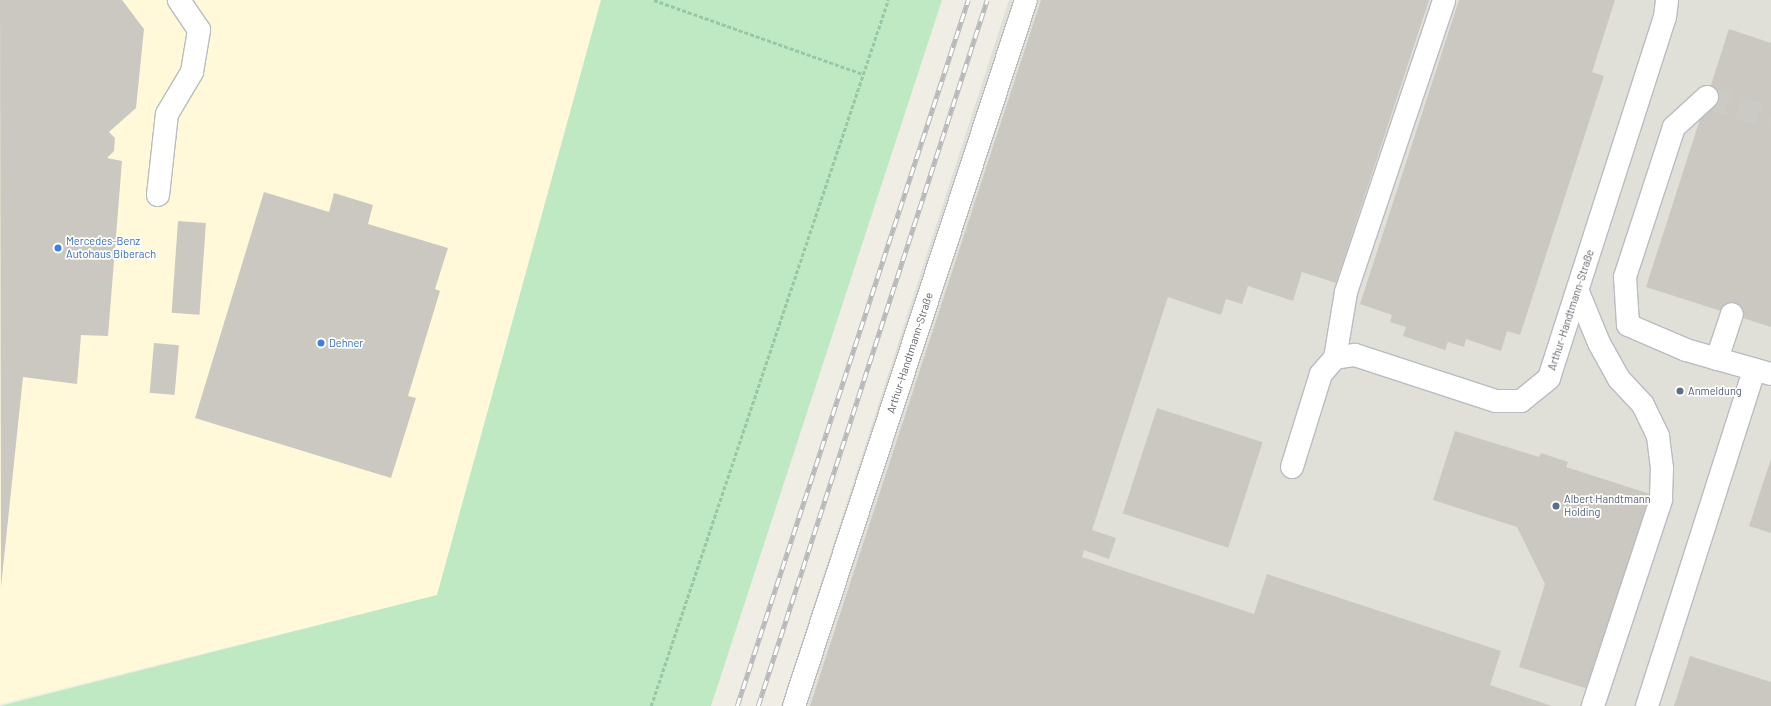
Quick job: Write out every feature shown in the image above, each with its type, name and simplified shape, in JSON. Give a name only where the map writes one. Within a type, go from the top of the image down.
[{"type":"lane","points":[[158,196],[167,114],[192,72],[199,30],[179,0]]},
{"type":"lane","name":"Arthur-Handtmann-Straße","points":[[794,706],[1026,0]]},
{"type":"lane","points":[[1292,467],[1321,374],[1335,358],[1346,292],[1444,0]]},
{"type":"lane","name":"Arthur-Handtmann-Straße","points":[[1335,358],[1355,355],[1496,401],[1521,401],[1549,378],[1578,292],[1668,0]]},
{"type":"lane","points":[[1647,706],[1762,372],[1717,359],[1628,325],[1625,277],[1674,127],[1707,97]]},
{"type":"lane","points":[[1578,292],[1599,343],[1619,379],[1643,405],[1658,436],[1661,500],[1593,706]]},
{"type":"lane","points":[[1717,359],[1732,314]]},
{"type":"path","points":[[654,0],[863,74]]},
{"type":"path","points":[[651,706],[888,0]]},
{"type":"shaded area","points":[[0,0],[601,0],[437,595],[0,704]]},
{"type":"shaded area","points":[[1009,0],[1771,0],[1771,706],[781,706]]},
{"type":"green space","points":[[601,0],[942,0],[711,706],[0,706],[437,595]]},
{"type":"building","name":"Mercedes-Benz Autohaus Biberach","points":[[0,0],[122,0],[144,29],[136,108],[109,132],[115,138],[114,151],[107,158],[122,161],[108,336],[81,335],[77,384],[23,377],[1,587]]},
{"type":"building","points":[[1041,0],[1429,0],[1336,283],[1302,272],[1293,301],[1248,286],[1242,304],[1226,299],[1221,315],[1168,297],[1092,530],[1116,538],[1109,559],[1084,550],[1082,557],[1254,614],[1267,574],[1501,651],[1490,685],[1552,706],[810,706]]},
{"type":"building","points":[[1459,0],[1615,0],[1592,72],[1604,76],[1520,335],[1507,331],[1501,351],[1466,339],[1464,347],[1448,342],[1445,350],[1403,336],[1406,327],[1390,322],[1392,315],[1360,304]]},
{"type":"building","points":[[1729,29],[1771,43],[1771,327],[1646,287]]},
{"type":"building","name":"Dehner","points":[[264,192],[329,212],[334,193],[373,205],[368,224],[448,248],[435,289],[440,291],[408,396],[416,398],[391,478],[195,418]]},
{"type":"building","points":[[178,221],[206,223],[200,315],[172,313]]},
{"type":"building","points":[[154,343],[179,345],[175,395],[150,393]]},
{"type":"building","points":[[1157,408],[1263,442],[1228,548],[1123,514]]},
{"type":"building","points":[[1455,431],[1539,457],[1541,453],[1568,462],[1566,467],[1650,494],[1588,689],[1519,667],[1545,584],[1517,527],[1433,500]]},
{"type":"building","points":[[1771,459],[1771,533],[1749,526]]},
{"type":"building","points":[[1690,656],[1771,682],[1771,706],[1674,706]]},
{"type":"tunnel","points":[[1707,97],[1771,119]]},
{"type":"railway","points":[[737,706],[968,0]]},
{"type":"railway","points":[[758,706],[987,0]]},
{"type":"place","name":"Mercedes-Benz Autohaus Biberach","points":[[58,248]]},
{"type":"place","name":"Dehner","points":[[321,343]]},
{"type":"place","name":"Anmeldung","points":[[1680,391]]},
{"type":"place","name":"Albert Handtmann Holding","points":[[1556,506]]}]
